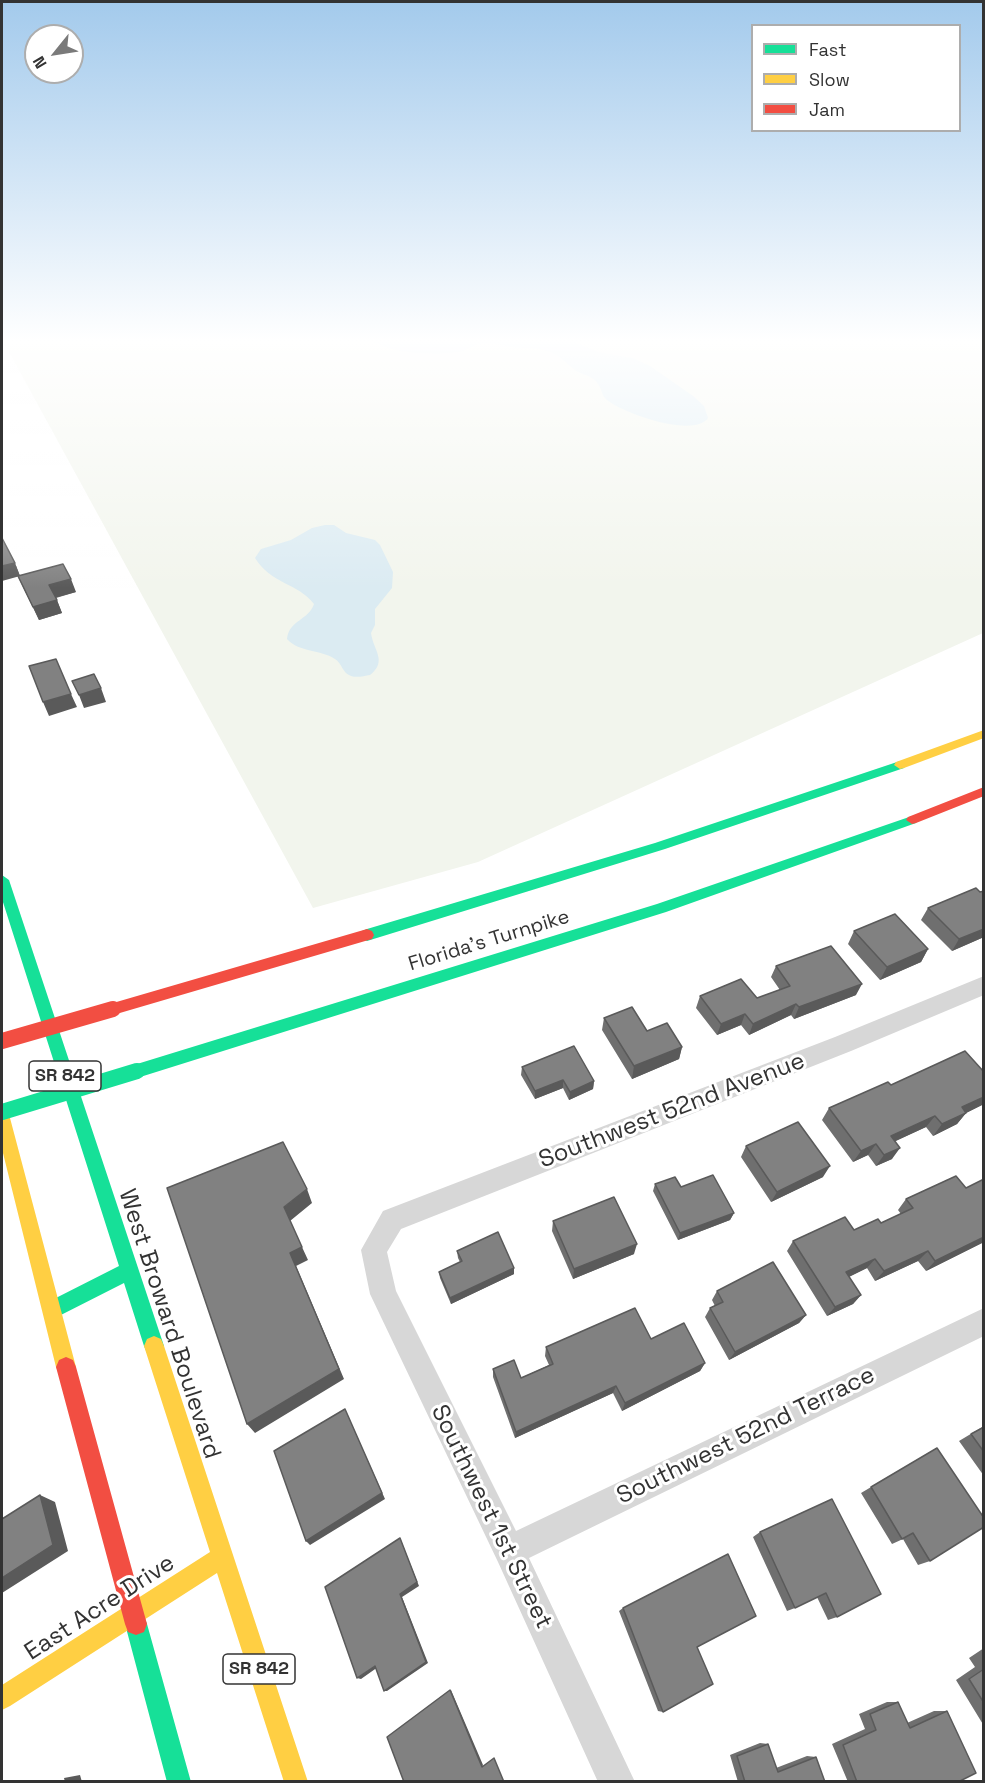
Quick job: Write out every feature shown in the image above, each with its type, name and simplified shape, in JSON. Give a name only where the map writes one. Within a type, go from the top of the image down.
[{"type":"main road","name":"Florida's Turnpike","points":[[2,1041],[616,861],[861,781],[984,734]]},
{"type":"main road","name":"Florida's Turnpike","points":[[2,1112],[661,908],[931,813],[984,791]]},
{"type":"main road","name":"West Broward Boulevard","points":[[2,880],[296,1782]]},
{"type":"main road","points":[[2,1118],[89,1455],[180,1782]]},
{"type":"main road","points":[[53,1310],[128,1271]]},
{"type":"main road","name":"East Acre Drive","points":[[2,1698],[223,1557]]},
{"type":"street","name":"Southwest 52nd Avenue","points":[[374,1250],[392,1220],[843,1044],[984,985]]},
{"type":"street","name":"Southwest 1st Street","points":[[374,1250],[383,1294],[509,1551],[616,1782]]},
{"type":"street","name":"Southwest 52nd Terrace","points":[[509,1551],[984,1321]]},
{"type":"shaded area","points":[[47,422],[983,422],[983,633],[478,862],[313,908]]},
{"type":"shaded area","points":[[661,422],[702,422],[689,426]]},
{"type":"shaded area","points":[[334,525],[346,533],[375,540],[380,545],[393,572],[392,588],[375,609],[375,625],[371,633],[379,660],[370,675],[351,676],[335,659],[298,647],[287,639],[291,628],[308,614],[314,604],[308,597],[261,567],[255,558],[261,549],[291,540],[312,528]]},
{"type":"building","points":[[2,538],[15,563],[2,566]]},
{"type":"building","points":[[63,564],[71,579],[49,585],[57,600],[33,607],[18,576]]},
{"type":"building","points":[[56,659],[71,694],[43,702],[29,666]]},
{"type":"building","points":[[94,674],[101,688],[79,695],[72,681]]},
{"type":"building","points":[[976,888],[980,892],[984,891],[984,929],[959,939],[928,908]]},
{"type":"building","points":[[895,914],[928,949],[887,967],[854,931]]},
{"type":"building","points":[[831,946],[862,984],[799,1007],[796,1004],[753,1024],[745,1014],[721,1024],[700,996],[741,979],[757,998],[790,986],[776,966]]},
{"type":"building","points":[[632,1007],[647,1031],[667,1023],[682,1047],[634,1066],[604,1018]]},
{"type":"building","points":[[574,1046],[594,1081],[570,1092],[563,1080],[535,1091],[522,1067]]},
{"type":"building","points":[[965,1051],[984,1072],[984,1097],[962,1107],[966,1113],[942,1124],[935,1116],[891,1136],[900,1148],[884,1155],[876,1144],[861,1151],[829,1108],[888,1082],[891,1085]]},
{"type":"building","points":[[798,1122],[830,1166],[777,1192],[746,1146]]},
{"type":"building","points":[[283,1142],[307,1189],[284,1207],[302,1247],[290,1253],[339,1369],[247,1424],[167,1188]]},
{"type":"building","points":[[713,1175],[734,1213],[680,1233],[655,1184],[675,1177],[681,1187]]},
{"type":"building","points":[[956,1176],[966,1188],[984,1179],[984,1237],[935,1261],[928,1251],[884,1271],[875,1259],[846,1272],[861,1295],[835,1307],[793,1241],[845,1217],[854,1230],[878,1219],[881,1223],[913,1208],[906,1199]]},
{"type":"building","points":[[614,1197],[637,1244],[574,1269],[553,1221]]},
{"type":"building","points":[[498,1232],[514,1268],[450,1298],[439,1272],[462,1261],[457,1251]]},
{"type":"building","points":[[773,1262],[806,1315],[735,1352],[710,1308],[723,1302],[717,1291]]},
{"type":"building","points":[[635,1308],[651,1339],[684,1323],[705,1363],[625,1403],[616,1386],[516,1432],[493,1369],[514,1360],[521,1378],[553,1364],[546,1347]]},
{"type":"building","points":[[345,1409],[382,1493],[306,1541],[274,1451]]},
{"type":"building","points":[[984,1427],[984,1452],[971,1434]]},
{"type":"building","points":[[937,1448],[984,1518],[984,1527],[930,1561],[913,1533],[902,1539],[871,1487]]},
{"type":"building","points":[[40,1495],[53,1545],[2,1578],[2,1519]]},
{"type":"building","points":[[832,1499],[881,1594],[837,1617],[826,1593],[795,1608],[760,1532]]},
{"type":"building","points":[[400,1538],[417,1582],[400,1594],[426,1662],[384,1691],[375,1666],[357,1678],[325,1587]]},
{"type":"building","points":[[728,1554],[756,1616],[697,1647],[713,1684],[663,1712],[623,1608]]},
{"type":"building","points":[[984,1669],[984,1703],[969,1679]]},
{"type":"building","points":[[450,1690],[482,1767],[494,1758],[504,1782],[404,1782],[387,1737]]},
{"type":"building","points":[[898,1702],[910,1728],[947,1711],[976,1773],[958,1782],[857,1782],[843,1745],[876,1730],[870,1714]]},
{"type":"building","points":[[768,1744],[778,1772],[816,1757],[825,1782],[745,1782],[737,1756]]},
{"type":"traffic: fast","points":[[367,935],[660,846],[900,765]]},
{"type":"traffic: fast","points":[[137,1071],[661,908],[912,820]]},
{"type":"traffic: fast","points":[[2,880],[154,1346]]},
{"type":"traffic: fast","points":[[2,1112],[137,1071]]},
{"type":"traffic: fast","points":[[53,1310],[128,1271]]},
{"type":"traffic: fast","points":[[136,1624],[179,1782]]},
{"type":"traffic: slow","points":[[900,765],[984,734]]},
{"type":"traffic: slow","points":[[2,1118],[66,1367]]},
{"type":"traffic: slow","points":[[154,1346],[296,1782]]},
{"type":"traffic: slow","points":[[2,1698],[223,1557]]},
{"type":"traffic: jam","points":[[912,820],[984,791]]},
{"type":"traffic: jam","points":[[113,1009],[367,935]]},
{"type":"traffic: jam","points":[[2,1041],[113,1009]]},
{"type":"traffic: jam","points":[[66,1367],[136,1624]]}]
